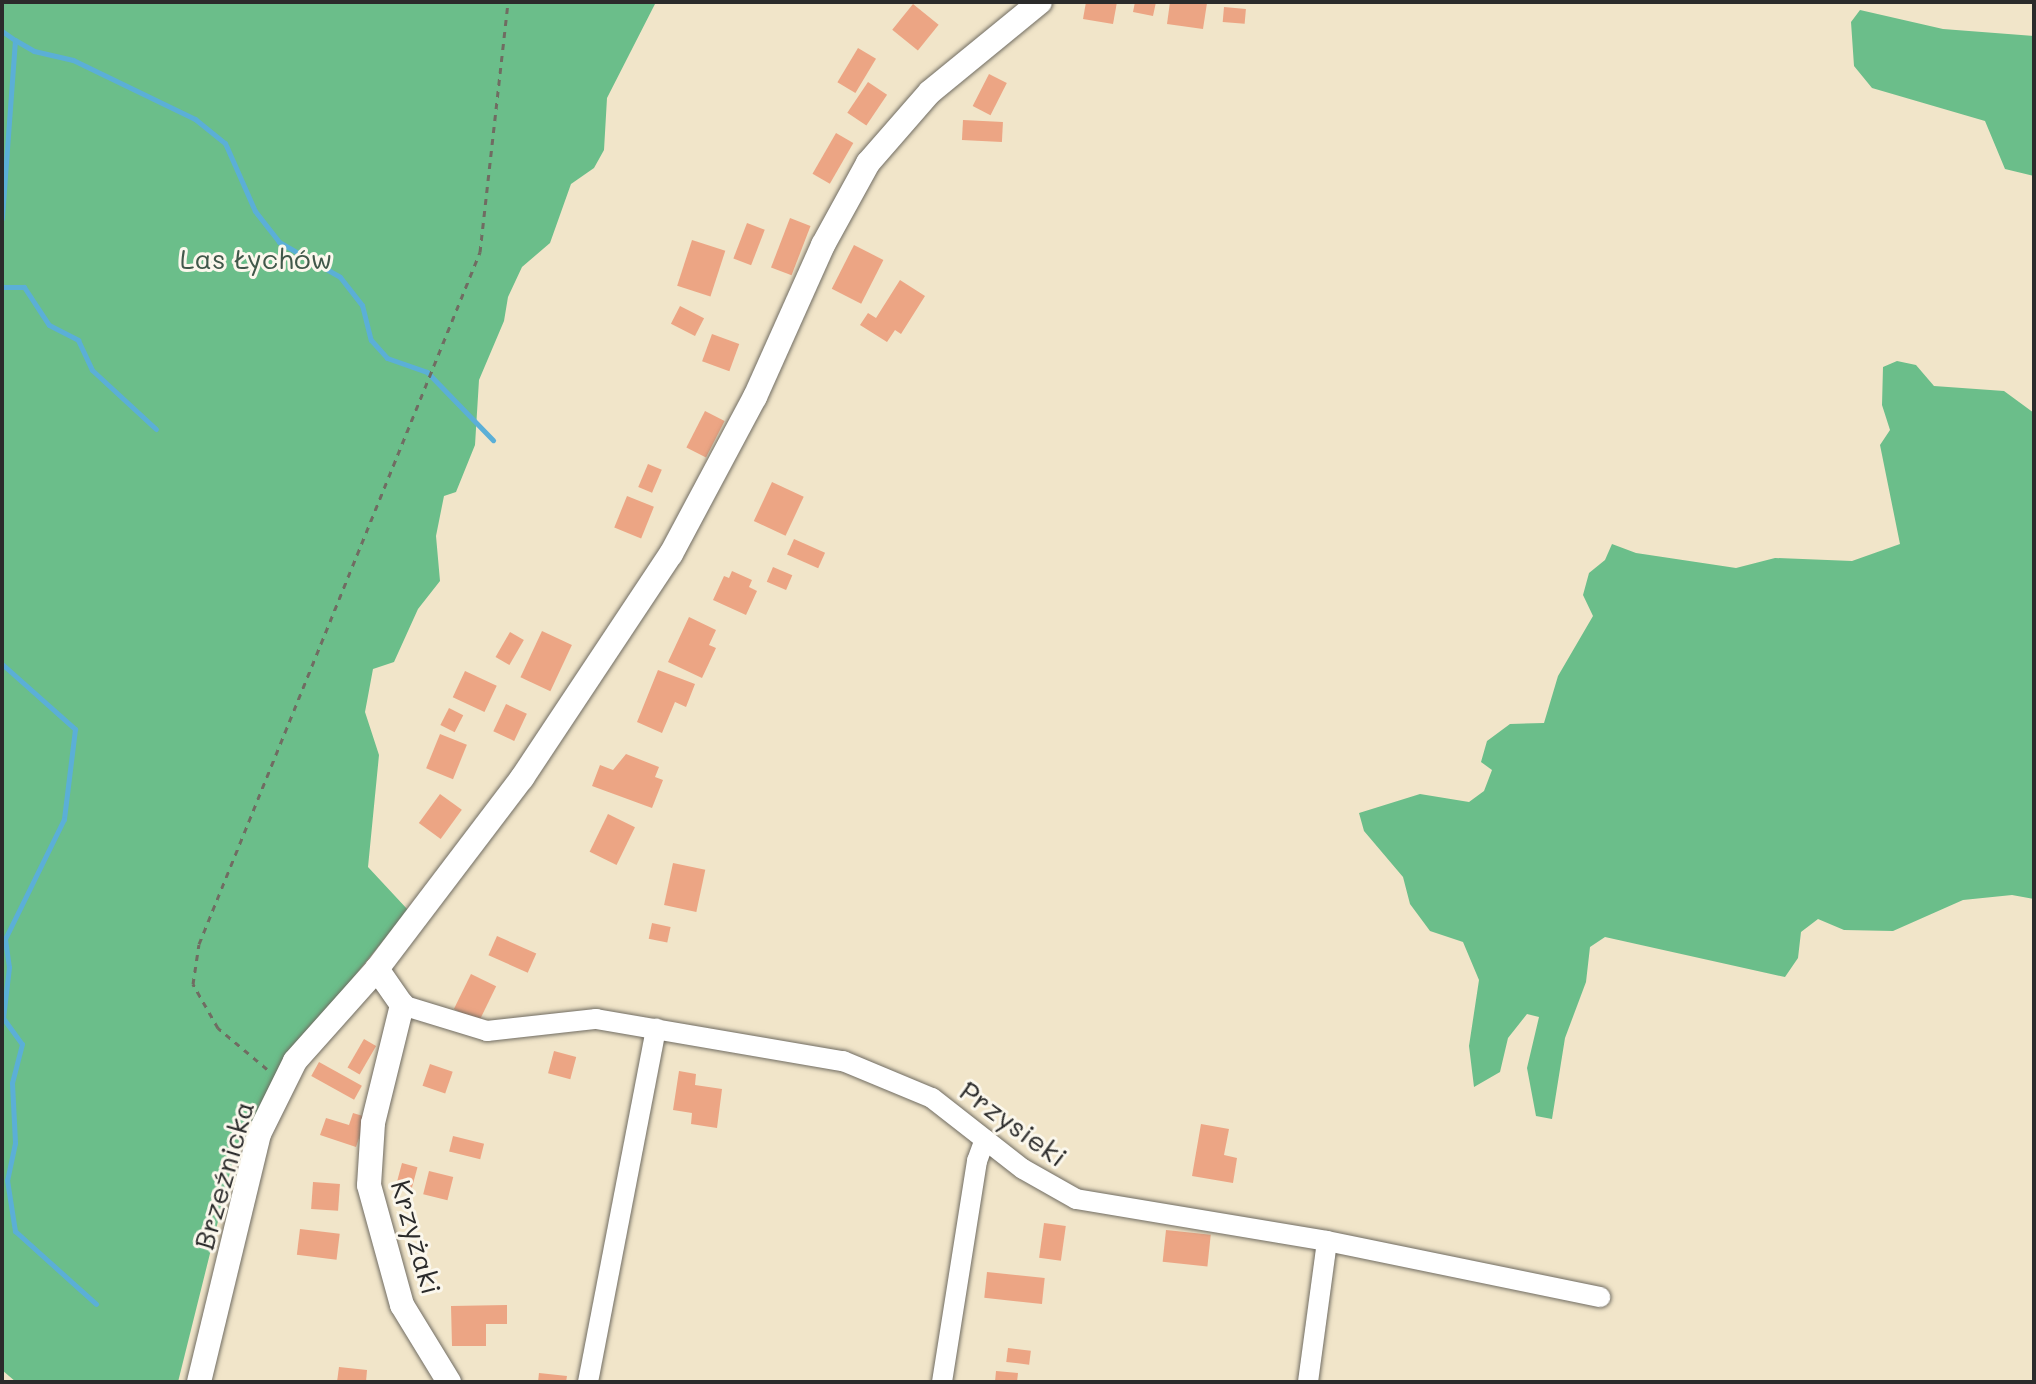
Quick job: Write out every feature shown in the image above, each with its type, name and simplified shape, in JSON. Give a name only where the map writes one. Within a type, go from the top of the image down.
[{"type":"street","name":"Brzeźnicka","points":[[199,1382],[243,1193],[282,1082],[377,969],[504,804],[671,554],[755,397],[823,245],[868,163],[930,92],[1040,2]]},
{"type":"street","points":[[377,969],[402,1005]]},
{"type":"street","name":"Przysieki","points":[[402,1005],[487,1031],[596,1019],[843,1061],[932,1098],[1023,1169],[1076,1199],[1327,1241],[1600,1297]]},
{"type":"street","name":"Krzyżaki","points":[[402,1005],[373,1123],[369,1185],[402,1305],[449,1382]]},
{"type":"street","points":[[588,1382],[656,1028]]},
{"type":"street","points":[[942,1382],[977,1161],[985,1139]]},
{"type":"street","points":[[1308,1382],[1327,1241]]},
{"type":"path","points":[[282,1082],[218,1028],[193,984],[199,944],[436,367],[480,252],[508,2]]},
{"type":"green space","name":"Las Łychów","points":[[2,2],[656,2],[607,98],[604,150],[594,168],[571,184],[550,243],[522,267],[508,297],[504,321],[479,380],[475,445],[456,492],[444,496],[436,536],[440,581],[418,609],[394,662],[373,669],[365,712],[379,755],[368,867],[408,910],[288,1058],[256,1124],[235,1153],[178,1382],[16,1382],[2,1370]]},
{"type":"green space","points":[[1860,10],[1943,29],[2034,36],[2034,176],[2005,169],[1985,121],[1872,88],[1854,66],[1851,22]]},
{"type":"green space","points":[[1897,361],[1916,365],[1934,386],[2004,391],[2034,413],[2034,899],[2012,895],[1963,900],[1893,931],[1844,930],[1818,919],[1801,932],[1798,958],[1785,977],[1605,937],[1590,947],[1586,982],[1565,1038],[1552,1119],[1536,1116],[1527,1068],[1539,1017],[1527,1014],[1508,1038],[1500,1072],[1474,1087],[1469,1046],[1479,980],[1463,942],[1430,931],[1410,904],[1403,877],[1364,831],[1359,813],[1420,794],[1469,802],[1484,791],[1492,770],[1481,762],[1487,741],[1510,724],[1544,723],[1558,676],[1593,616],[1583,595],[1589,573],[1605,560],[1612,544],[1636,553],[1736,568],[1775,558],[1852,561],[1900,544],[1880,445],[1890,430],[1882,405],[1883,367]]},
{"type":"building","points":[[1086,2],[1117,2],[1113,24],[1083,19]]},
{"type":"building","points":[[1135,2],[1156,2],[1153,16],[1133,12]]},
{"type":"building","points":[[1170,2],[1207,3],[1203,29],[1167,24]]},
{"type":"building","points":[[913,4],[939,25],[918,50],[892,30]]},
{"type":"building","points":[[1224,7],[1246,9],[1245,24],[1223,22]]},
{"type":"building","points":[[858,48],[876,59],[855,93],[837,82]]},
{"type":"building","points":[[989,74],[1007,83],[990,115],[973,106]]},
{"type":"building","points":[[868,82],[887,95],[866,126],[847,113]]},
{"type":"building","points":[[963,120],[1003,122],[1002,142],[962,140]]},
{"type":"building","points":[[836,133],[853,143],[830,184],[812,174]]},
{"type":"building","points":[[790,218],[811,226],[792,275],[771,267]]},
{"type":"building","points":[[747,223],[765,230],[751,265],[733,258]]},
{"type":"building","points":[[692,240],[725,251],[710,296],[677,286]]},
{"type":"building","points":[[854,245],[883,260],[861,304],[832,289]]},
{"type":"building","points":[[900,280],[925,296],[901,334],[895,330],[887,342],[860,325],[868,313],[876,318]]},
{"type":"building","points":[[680,306],[704,318],[695,336],[671,324]]},
{"type":"building","points":[[712,334],[739,344],[729,371],[702,361]]},
{"type":"building","points":[[705,411],[725,421],[706,458],[686,448]]},
{"type":"building","points":[[648,464],[662,470],[652,493],[638,487]]},
{"type":"building","points":[[772,482],[804,497],[786,536],[754,521]]},
{"type":"building","points":[[627,496],[654,507],[641,538],[614,528]]},
{"type":"building","points":[[794,539],[825,553],[818,568],[787,555]]},
{"type":"building","points":[[773,567],[792,575],[786,590],[767,582]]},
{"type":"building","points":[[732,571],[752,580],[749,587],[757,591],[746,615],[713,600],[724,576],[729,578]]},
{"type":"building","points":[[689,617],[716,630],[709,645],[716,648],[702,678],[668,662]]},
{"type":"building","points":[[542,631],[572,645],[550,691],[520,677]]},
{"type":"building","points":[[510,632],[524,640],[509,665],[496,657]]},
{"type":"building","points":[[658,670],[695,684],[686,707],[675,702],[662,733],[637,722]]},
{"type":"building","points":[[465,671],[497,686],[484,712],[453,697]]},
{"type":"building","points":[[506,704],[527,714],[514,741],[493,731]]},
{"type":"building","points":[[449,708],[463,715],[455,732],[440,725]]},
{"type":"building","points":[[440,734],[467,745],[453,779],[426,768]]},
{"type":"building","points":[[626,754],[659,767],[655,777],[663,780],[652,808],[592,786],[600,765],[613,770]]},
{"type":"building","points":[[440,794],[462,810],[441,839],[419,823]]},
{"type":"building","points":[[608,814],[635,827],[617,865],[590,852]]},
{"type":"building","points":[[673,863],[705,870],[696,912],[664,905]]},
{"type":"building","points":[[652,923],[671,927],[667,943],[649,939]]},
{"type":"building","points":[[497,936],[536,953],[528,973],[488,955]]},
{"type":"building","points":[[471,974],[496,986],[479,1021],[454,1009]]},
{"type":"building","points":[[364,1039],[376,1046],[360,1075],[348,1068]]},
{"type":"building","points":[[554,1051],[576,1057],[570,1079],[548,1073]]},
{"type":"building","points":[[319,1062],[362,1086],[354,1100],[311,1076]]},
{"type":"building","points":[[430,1064],[453,1072],[445,1094],[423,1086]]},
{"type":"building","points":[[679,1071],[696,1074],[695,1085],[722,1089],[717,1128],[691,1124],[692,1113],[673,1110]]},
{"type":"building","points":[[353,1113],[366,1117],[356,1147],[320,1135],[326,1118],[349,1125]]},
{"type":"building","points":[[1201,1124],[1229,1129],[1224,1155],[1237,1158],[1233,1183],[1192,1176]]},
{"type":"building","points":[[453,1136],[484,1144],[480,1159],[449,1152]]},
{"type":"building","points":[[402,1163],[417,1167],[411,1191],[396,1187]]},
{"type":"building","points":[[429,1171],[453,1177],[447,1200],[423,1194]]},
{"type":"building","points":[[313,1182],[340,1184],[338,1211],[311,1209]]},
{"type":"building","points":[[1044,1223],[1066,1226],[1061,1261],[1039,1258]]},
{"type":"building","points":[[300,1229],[340,1234],[337,1260],[297,1255]]},
{"type":"building","points":[[1166,1230],[1211,1235],[1207,1267],[1163,1262]]},
{"type":"building","points":[[987,1272],[1045,1278],[1042,1304],[984,1298]]},
{"type":"building","points":[[507,1305],[507,1324],[486,1324],[486,1346],[452,1346],[451,1306]]},
{"type":"building","points":[[1008,1348],[1031,1351],[1029,1365],[1006,1362]]},
{"type":"building","points":[[339,1367],[367,1370],[366,1382],[337,1382]]},
{"type":"building","points":[[996,1371],[1018,1373],[1017,1382],[995,1382]]},
{"type":"building","points":[[539,1373],[567,1376],[566,1382],[538,1382]]},
{"type":"waterway","points":[[2,31],[15,40],[2,219]]},
{"type":"waterway","points":[[15,40],[34,51],[73,60],[195,119],[225,143],[255,211],[279,242],[340,277],[362,305],[371,340],[387,358],[427,372],[493,440]]},
{"type":"waterway","points":[[2,287],[24,287],[49,325],[78,340],[92,370],[156,429]]},
{"type":"waterway","points":[[2,664],[75,729],[64,819],[5,939],[9,967],[3,1018],[22,1044],[12,1083],[15,1143],[7,1180],[15,1231],[96,1304]]}]
